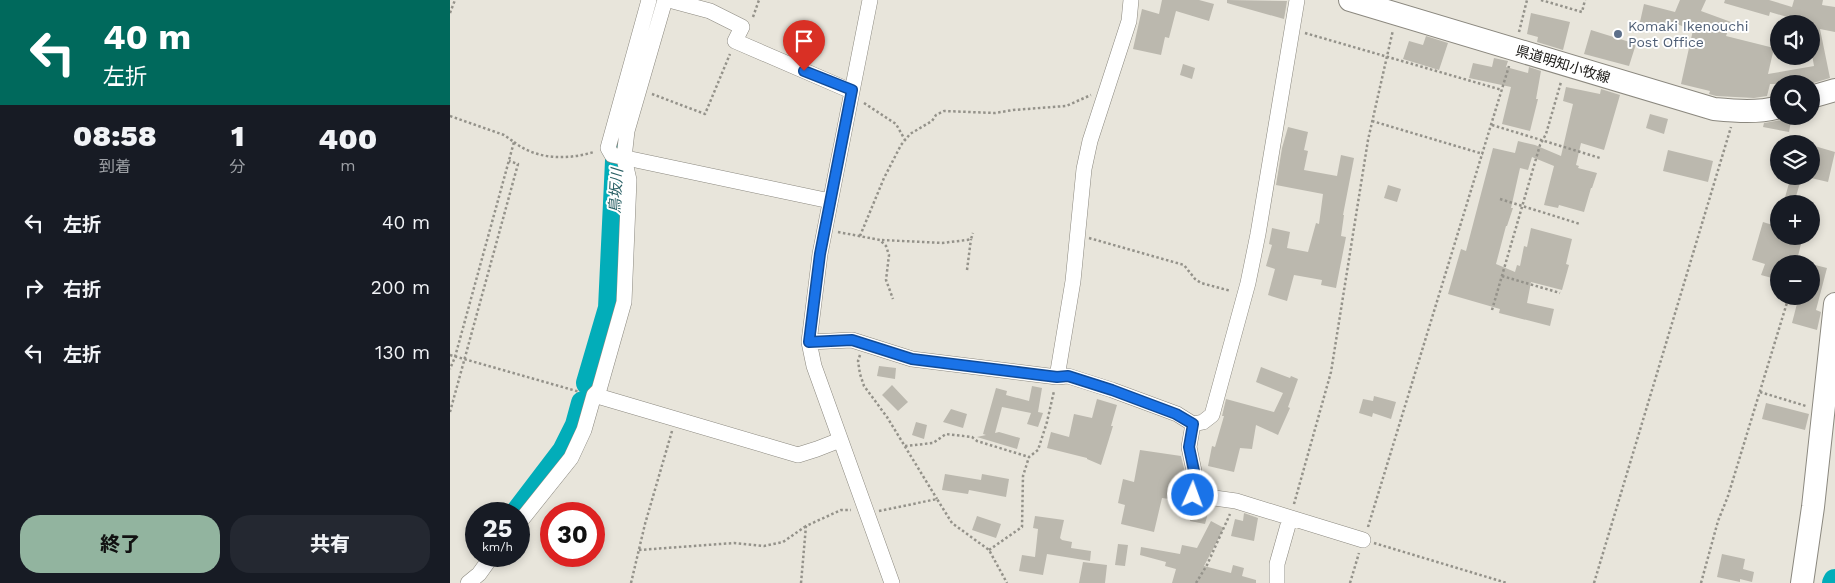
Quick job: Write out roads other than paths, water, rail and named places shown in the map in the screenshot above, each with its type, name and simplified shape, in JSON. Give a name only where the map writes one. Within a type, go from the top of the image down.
[{"type":"main road","name":"県道明知小牧線","points":[[1350,0],[1714,108],[1736,111],[1770,109]]},
{"type":"main road","points":[[1820,94],[1835,90]]},
{"type":"main road","points":[[1802,583],[1813,507],[1835,304]]},
{"type":"street","points":[[530,509],[571,458],[584,430],[594,395],[599,390],[624,302],[629,180],[617,155],[649,0]]},
{"type":"street","points":[[617,155],[640,90],[665,0]]},
{"type":"street","points":[[669,0],[710,11],[742,27],[735,41],[851,92]]},
{"type":"street","points":[[870,0],[825,229],[809,342],[814,366],[892,583]]},
{"type":"street","points":[[1057,377],[1073,281],[1086,160],[1090,141],[1129,21],[1131,0]]},
{"type":"street","points":[[809,342],[852,340],[912,359],[1057,377],[1068,376],[1176,414],[1193,424],[1203,422],[1212,415],[1245,294],[1258,234],[1296,0]]},
{"type":"street","points":[[617,155],[830,202]]},
{"type":"street","points":[[594,395],[798,455],[817,450],[840,440]]},
{"type":"street","points":[[1193,424],[1189,447],[1194,471],[1193,495],[1236,501],[1364,540]]},
{"type":"street","points":[[1277,583],[1277,564],[1290,518]]},
{"type":"street","points":[[468,583],[483,567]]},
{"type":"waterway","name":"鳥坂川","points":[[588,383],[610,308],[618,140],[628,108]]},
{"type":"waterway","name":"鳥坂川","points":[[525,502],[564,451],[577,425],[583,403]]},
{"type":"place","name":"Komaki Ikenouchi Post Office","points":[[1618,34]]}]
